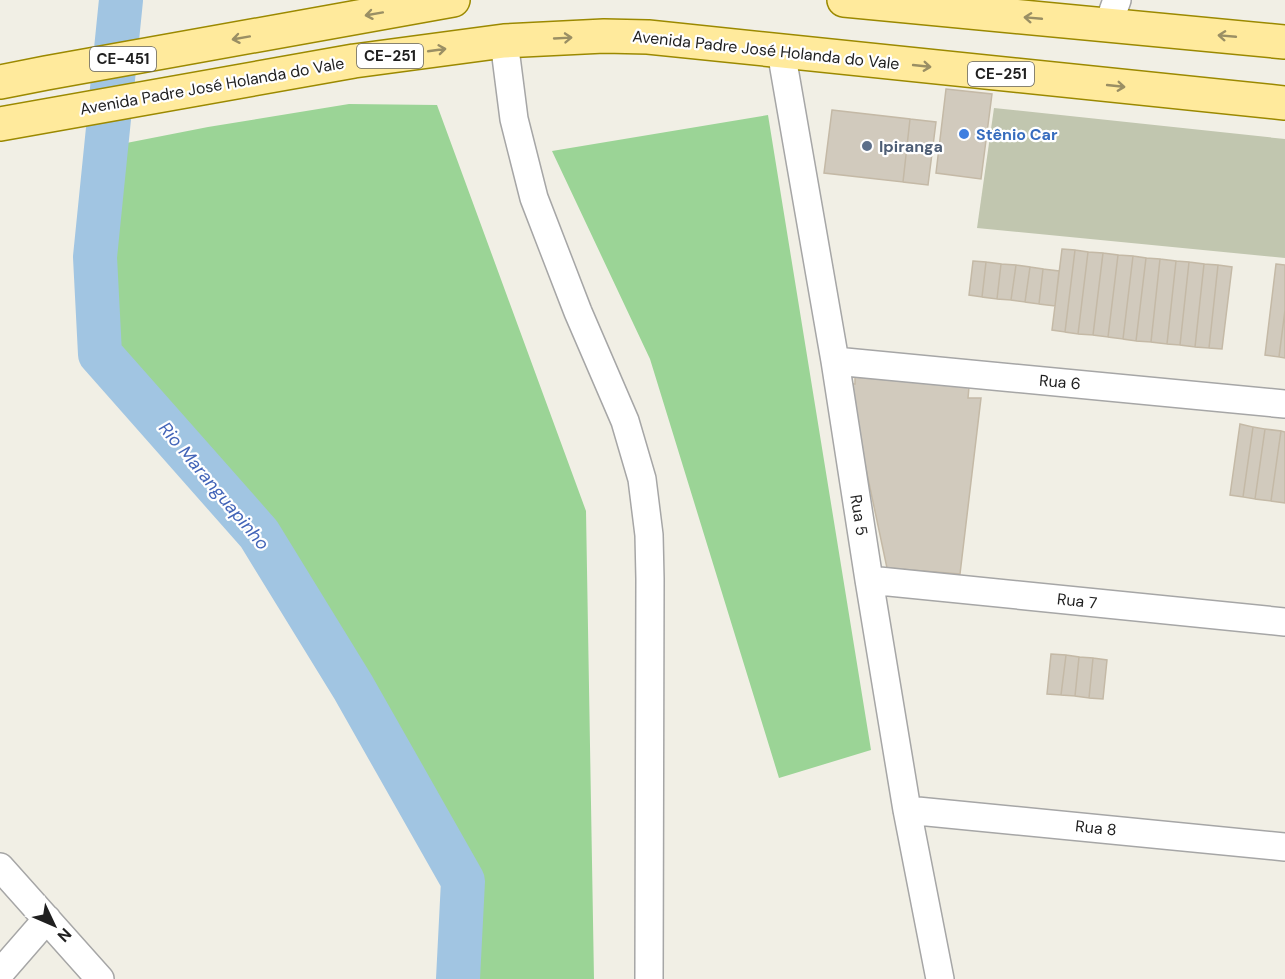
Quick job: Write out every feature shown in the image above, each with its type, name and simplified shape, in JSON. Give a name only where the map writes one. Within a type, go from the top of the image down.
[{"type":"main road","name":"CE-451","points":[[0,82],[453,0]]},
{"type":"main road","points":[[844,0],[1112,13],[1285,42]]},
{"type":"main road","name":"Avenida Padre José Holanda do Vale","points":[[0,124],[354,61],[504,41],[604,36],[648,37],[1285,103]]},
{"type":"street","points":[[504,41],[514,119],[534,198],[578,312],[625,421],[642,479],[649,535],[650,579],[649,979]]},
{"type":"street","name":"Rua 5","points":[[781,51],[835,361],[907,810],[940,979]]},
{"type":"street","name":"Rua 6","points":[[835,361],[1285,404]]},
{"type":"street","name":"Rua 7","points":[[869,580],[1285,622]]},
{"type":"street","name":"Rua 8","points":[[907,810],[1285,847]]},
{"type":"street","points":[[0,867],[100,979]]},
{"type":"street","points":[[2,966],[47,919]]},
{"type":"shaded area","points":[[994,108],[1285,139],[1285,258],[977,228]]},
{"type":"green space","points":[[349,104],[437,105],[586,511],[594,979],[458,979],[463,881],[353,687],[259,534],[100,354],[95,257],[106,147],[208,127]]},
{"type":"green space","points":[[768,115],[871,750],[779,778],[650,359],[552,151]]},
{"type":"building","name":"Stênio Car","points":[[946,89],[992,94],[981,179],[936,173]]},
{"type":"building","name":"Ipiranga","points":[[832,110],[910,119],[903,182],[824,173]]},
{"type":"building","points":[[910,119],[936,122],[928,185],[903,182]]},
{"type":"building","points":[[1062,249],[1075,250],[1065,332],[1052,330]]},
{"type":"building","points":[[1075,250],[1088,252],[1078,334],[1065,332]]},
{"type":"building","points":[[1088,252],[1103,253],[1093,335],[1078,334]]},
{"type":"building","points":[[1103,253],[1118,255],[1108,337],[1093,335]]},
{"type":"building","points":[[1118,255],[1133,256],[1123,339],[1108,337]]},
{"type":"building","points":[[1133,256],[1146,258],[1136,341],[1123,339]]},
{"type":"building","points":[[1146,258],[1160,259],[1151,342],[1136,341]]},
{"type":"building","points":[[1160,259],[1176,261],[1167,344],[1151,342]]},
{"type":"building","points":[[973,261],[986,262],[982,297],[969,295]]},
{"type":"building","points":[[1176,261],[1189,262],[1180,345],[1167,344]]},
{"type":"building","points":[[986,262],[1001,264],[997,299],[982,297]]},
{"type":"building","points":[[1189,262],[1204,264],[1195,347],[1180,345]]},
{"type":"building","points":[[1001,264],[1016,265],[1011,300],[997,299]]},
{"type":"building","points":[[1204,264],[1218,265],[1209,348],[1195,347]]},
{"type":"building","points":[[1276,264],[1285,265],[1285,310],[1279,357],[1265,355]]},
{"type":"building","points":[[1016,265],[1030,267],[1025,302],[1011,300]]},
{"type":"building","points":[[1218,265],[1232,267],[1222,349],[1209,348]]},
{"type":"building","points":[[1030,267],[1043,269],[1039,304],[1025,302]]},
{"type":"building","points":[[1043,269],[1059,271],[1055,306],[1039,304]]},
{"type":"building","points":[[1285,310],[1285,358],[1279,357]]},
{"type":"building","points":[[855,377],[969,387],[968,398],[981,398],[960,574],[887,568],[848,384],[855,384]]},
{"type":"building","points":[[1240,424],[1253,427],[1243,497],[1230,495]]},
{"type":"building","points":[[1253,427],[1265,429],[1255,499],[1243,497]]},
{"type":"building","points":[[1265,429],[1281,431],[1271,501],[1255,499]]},
{"type":"building","points":[[1281,431],[1285,432],[1285,503],[1271,501]]},
{"type":"building","points":[[1051,654],[1066,655],[1061,695],[1047,694]]},
{"type":"building","points":[[1066,655],[1079,657],[1075,696],[1061,695]]},
{"type":"building","points":[[1079,657],[1093,658],[1089,698],[1075,696]]},
{"type":"building","points":[[1093,658],[1107,660],[1103,699],[1089,698]]},
{"type":"waterway","name":"Rio Maranguapinho","points":[[121,0],[95,257],[100,354],[259,534],[353,687],[463,881],[458,979]]},
{"type":"place","name":"Stênio Car","points":[[964,134]]},
{"type":"place","name":"Ipiranga","points":[[867,146]]}]
